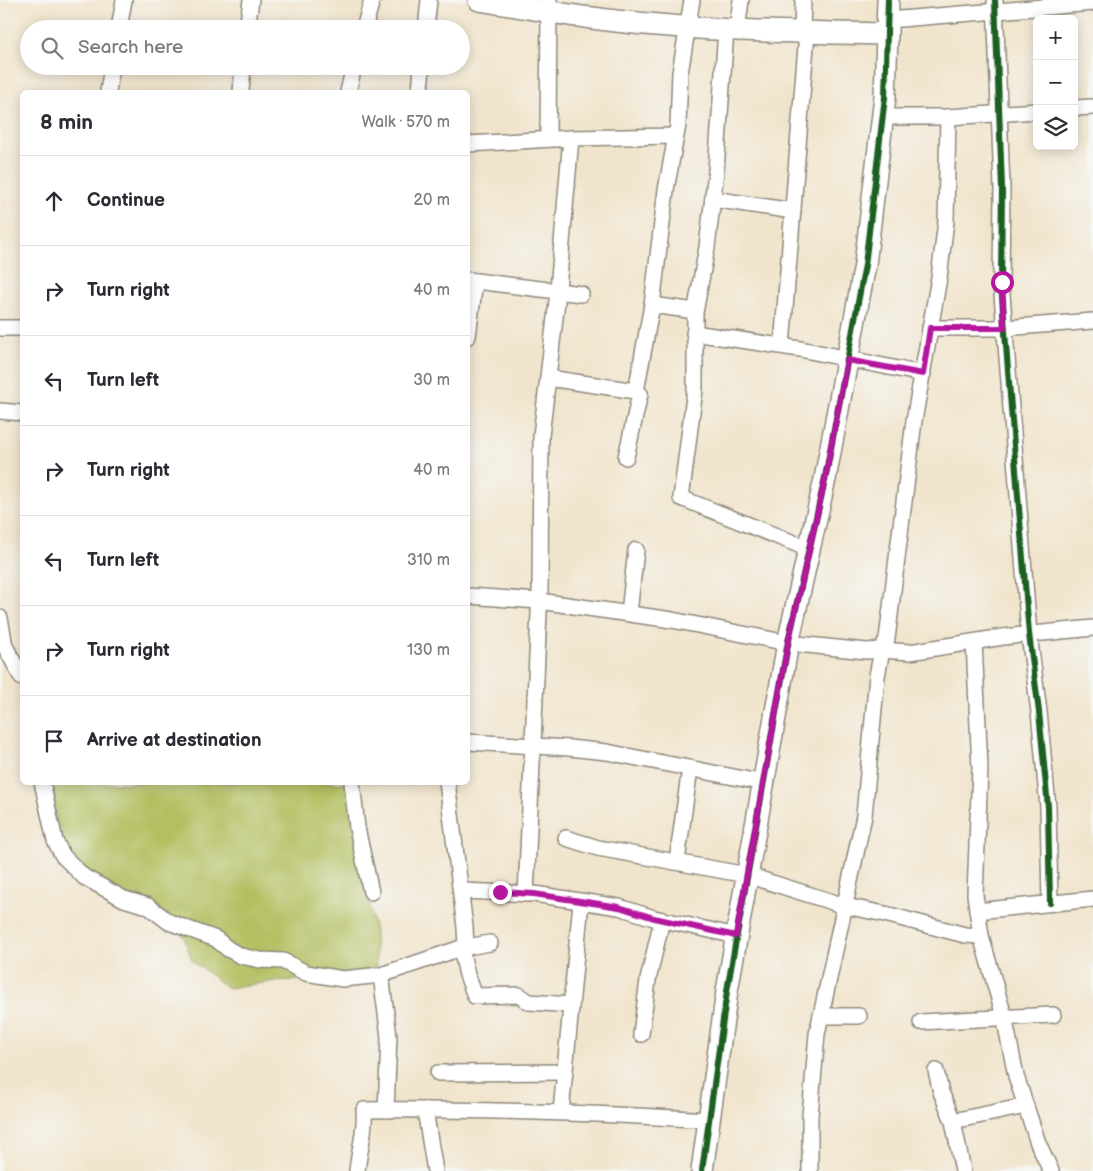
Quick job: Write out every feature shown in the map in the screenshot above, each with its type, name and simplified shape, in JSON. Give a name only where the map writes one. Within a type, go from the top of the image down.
[{"type":"street","points":[[121,20],[124,0]]},
{"type":"street","points":[[248,20],[250,0]]},
{"type":"street","points":[[366,20],[372,0]]},
{"type":"street","points":[[427,20],[429,0]]},
{"type":"street","points":[[480,0],[549,6],[591,18],[731,31],[804,33],[888,18],[996,6],[1093,3]]},
{"type":"street","points":[[636,391],[652,305],[678,125],[680,73],[692,0]]},
{"type":"street","points":[[741,0],[731,31],[713,199],[695,311],[695,389],[681,498],[809,549]]},
{"type":"street","points":[[782,346],[793,211],[804,33],[804,0]]},
{"type":"street","points":[[548,139],[549,6]]},
{"type":"street","points":[[996,6],[1004,328],[1029,634],[1048,807],[1050,903]]},
{"type":"street","points":[[702,1171],[736,936],[788,643],[825,479],[865,265],[883,117],[888,18]]},
{"type":"street","points":[[108,90],[111,75]]},
{"type":"street","points":[[241,90],[242,75]]},
{"type":"street","points":[[348,90],[351,75]]},
{"type":"street","points":[[420,90],[421,75]]},
{"type":"street","points":[[1078,108],[1093,107]]},
{"type":"street","points":[[883,117],[948,117],[1033,111]]},
{"type":"street","points":[[810,1171],[813,1072],[821,1016],[864,816],[882,650],[888,629],[914,421],[946,221],[948,117]]},
{"type":"street","points":[[470,144],[571,138],[675,136]]},
{"type":"street","points":[[526,894],[540,600],[541,436],[571,138]]},
{"type":"street","points":[[713,199],[793,211]]},
{"type":"street","points":[[470,299],[471,281],[581,294]]},
{"type":"street","points":[[652,305],[695,311]]},
{"type":"street","points":[[930,328],[1004,328],[1093,321]]},
{"type":"street","points":[[0,328],[20,328]]},
{"type":"street","points":[[694,333],[782,346],[923,374]]},
{"type":"street","points":[[548,378],[636,391],[640,394],[626,457]]},
{"type":"street","points":[[0,411],[20,413]]},
{"type":"street","points":[[629,613],[636,550]]},
{"type":"street","points":[[470,596],[540,600],[629,613],[788,643],[866,651],[910,652],[1029,634],[1093,628]]},
{"type":"street","points":[[0,618],[6,646],[20,674]]},
{"type":"street","points":[[974,642],[980,768],[975,886],[977,911],[981,936],[1005,1019],[1016,1076],[1038,1143],[1051,1171]]},
{"type":"street","points":[[470,742],[607,752],[764,783]]},
{"type":"street","points":[[677,861],[690,768]]},
{"type":"street","points":[[43,785],[55,841],[63,856],[84,876],[124,899],[148,906],[169,922],[216,940],[241,956],[260,960],[283,961],[306,973],[343,979],[381,975],[463,947],[490,943]]},
{"type":"street","points":[[352,785],[357,828],[371,892]]},
{"type":"street","points":[[446,785],[461,891],[463,947],[467,975],[475,996],[518,995],[529,1002],[571,1005]]},
{"type":"street","points":[[566,838],[598,848],[747,875],[845,906],[885,914],[965,935],[981,936]]},
{"type":"street","points":[[461,891],[526,894],[619,907],[662,920],[736,936]]},
{"type":"street","points":[[977,911],[1093,898]]},
{"type":"street","points":[[561,1112],[581,902]]},
{"type":"street","points":[[641,1034],[648,980],[662,920]]},
{"type":"street","points":[[381,975],[389,1037],[386,1110]]},
{"type":"street","points":[[921,1022],[1053,1015]]},
{"type":"street","points":[[821,1016],[859,1016]]},
{"type":"street","points":[[936,1071],[941,1092],[953,1121],[963,1171]]},
{"type":"street","points":[[438,1073],[565,1072]]},
{"type":"street","points":[[953,1121],[1026,1106]]},
{"type":"street","points":[[357,1171],[358,1150],[366,1127],[364,1110],[561,1112],[709,1120]]},
{"type":"street","points":[[425,1110],[435,1171]]},
{"type":"green space","points":[[49,785],[346,785],[375,932],[376,966],[371,970],[322,979],[276,981],[228,988],[192,961],[184,937],[169,915],[101,883],[66,852],[57,822]]},
{"type":"cycle path","points":[[702,1171],[727,991],[788,643],[825,479],[865,265],[885,97],[888,0]]},
{"type":"cycle path","points":[[995,0],[1002,188],[1001,282],[1029,634],[1048,807],[1050,903]]},
{"type":"route","points":[[500,892],[534,894],[619,907],[702,930],[736,936],[777,714],[788,643],[825,479],[847,360],[923,374],[930,328],[1004,328],[1002,282]]}]
